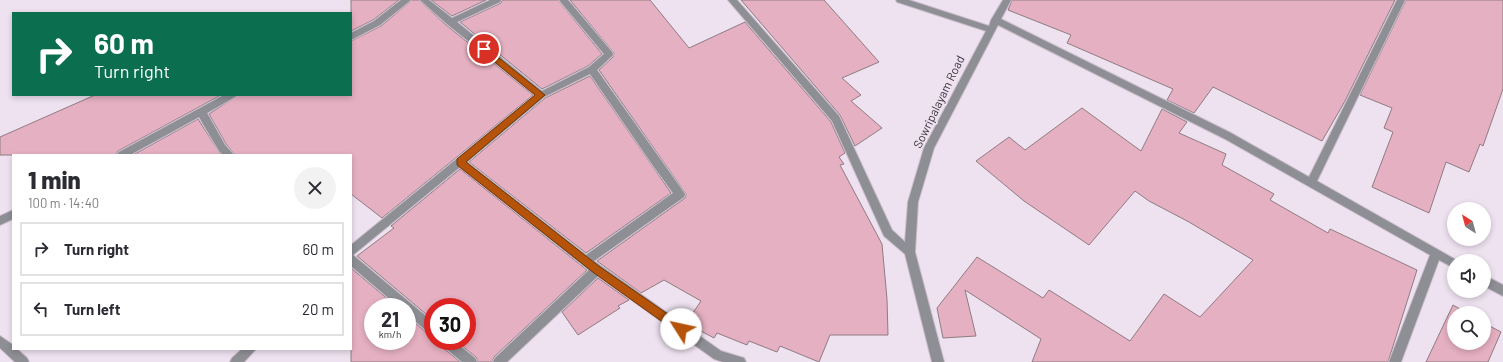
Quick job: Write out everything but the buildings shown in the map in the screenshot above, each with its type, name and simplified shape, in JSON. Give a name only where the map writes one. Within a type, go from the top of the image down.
[{"type":"street","points":[[352,36],[377,23],[407,0]]},
{"type":"street","points":[[424,0],[541,95]]},
{"type":"street","points":[[450,22],[498,0]]},
{"type":"street","points":[[352,250],[541,95],[592,69],[609,54],[562,0]]},
{"type":"street","points":[[732,0],[836,119],[888,233],[910,252]]},
{"type":"street","points":[[900,0],[993,24],[1228,136],[1447,259]]},
{"type":"street","name":"Sowripalayam Road","points":[[938,362],[910,252],[913,202],[929,148],[1007,0]]},
{"type":"street","points":[[1311,183],[1401,0]]},
{"type":"street","points":[[586,261],[616,238],[680,194],[657,164],[592,69]]},
{"type":"street","points":[[124,154],[230,96]]},
{"type":"street","points":[[201,112],[222,148],[228,154]]},
{"type":"street","points":[[460,162],[597,270],[718,355],[740,362]]},
{"type":"street","points":[[0,221],[12,215]]},
{"type":"street","points":[[1395,362],[1436,253]]},
{"type":"street","points":[[352,260],[424,322]]},
{"type":"street","points":[[499,362],[597,270]]},
{"type":"street","points":[[1491,284],[1503,291]]},
{"type":"street","points":[[0,341],[23,362]]},
{"type":"street","points":[[236,362],[249,350]]},
{"type":"street","points":[[457,350],[471,362]]},
{"type":"route","points":[[484,49],[541,95],[460,162],[597,270],[681,329]]}]
